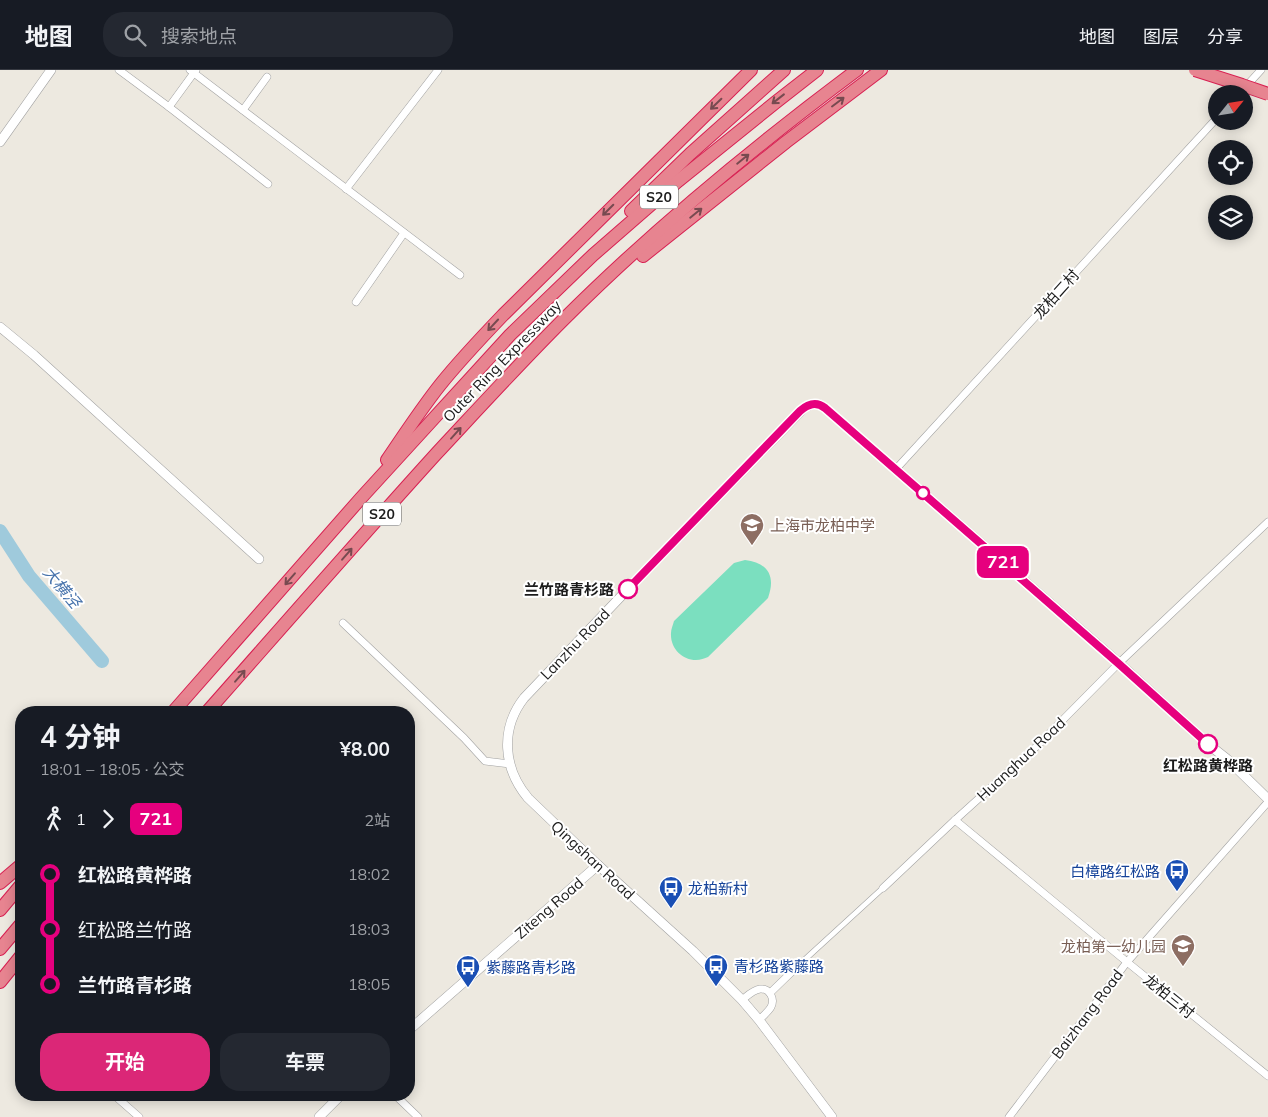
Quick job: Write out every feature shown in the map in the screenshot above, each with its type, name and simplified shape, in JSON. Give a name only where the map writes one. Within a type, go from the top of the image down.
[{"type":"highway","points":[[361,498],[415,419],[467,353],[502,315],[750,70]]},
{"type":"highway","points":[[510,335],[589,251],[690,154],[783,70]]},
{"type":"highway","name":"Outer Ring Expressway","points":[[178,706],[361,498],[510,335],[593,255],[678,181],[817,70]]},
{"type":"highway","name":"Outer Ring Expressway","points":[[213,706],[387,508],[480,406],[563,320],[635,252],[714,182],[790,120],[857,70]]},
{"type":"highway","points":[[1196,70],[1268,94]]},
{"type":"highway","points":[[563,320],[724,190],[880,71]]},
{"type":"highway","points":[[0,883],[15,870]]},
{"type":"highway","points":[[0,910],[15,893]]},
{"type":"highway","points":[[0,949],[15,931]]},
{"type":"highway","points":[[0,982],[15,963]]},
{"type":"street","points":[[0,142],[52,70]]},
{"type":"street","points":[[119,70],[268,184]]},
{"type":"street","points":[[346,189],[438,70]]},
{"type":"street","points":[[1247,85],[1261,70]]},
{"type":"street","points":[[169,107],[194,71],[460,275]]},
{"type":"street","points":[[243,110],[267,77]]},
{"type":"street","name":"龙柏二村","points":[[896,469],[1208,128]]},
{"type":"street","points":[[356,302],[404,233]]},
{"type":"street","points":[[0,327],[260,559]]},
{"type":"street","name":"Lanzhu Road","points":[[510,764],[509,728],[524,698],[800,411],[810,405],[822,406],[896,469]]},
{"type":"street","points":[[896,469],[1227,759],[1268,800]]},
{"type":"street","name":"Huanghua Road","points":[[770,993],[954,820],[1037,746],[1119,664],[1268,522]]},
{"type":"street","points":[[343,623],[464,738],[485,761],[510,764]]},
{"type":"street","name":"Qingshan Road","points":[[510,764],[515,779],[528,798],[598,865],[698,955],[742,1000],[832,1117]]},
{"type":"street","name":"Baizhang Road","points":[[1009,1117],[1127,962],[1268,800]]},
{"type":"street","name":"龙柏三村","points":[[954,820],[1268,1076]]},
{"type":"street","name":"Ziteng Road","points":[[415,1025],[598,865]]},
{"type":"street","points":[[742,1000],[757,990],[763,989],[770,993],[772,1006],[759,1020]]},
{"type":"street","points":[[121,1101],[139,1117]]},
{"type":"street","points":[[319,1117],[335,1101]]},
{"type":"street","points":[[401,1101],[418,1117]]},
{"type":"green space","points":[[745,560],[759,564],[768,572],[771,583],[768,598],[708,657],[696,660],[686,658],[675,648],[671,638],[674,621],[734,563]]},
{"type":"waterway","name":"大横泾","points":[[0,531],[29,576],[102,661]]},
{"type":"bus line","name":"721","points":[[628,589],[800,411],[807,406],[820,404],[1105,651],[1208,744]]},
{"type":"place","name":"上海市龙柏中学","points":[[752,546]]},
{"type":"place","name":"兰竹路青杉路","points":[[628,589]]},
{"type":"place","name":"红松路黄桦路","points":[[1208,744]]},
{"type":"place","name":"白樟路红松路","points":[[1177,892]]},
{"type":"place","name":"龙柏新村","points":[[671,909]]},
{"type":"place","name":"龙柏第一幼儿园","points":[[1183,967]]},
{"type":"place","name":"青杉路紫藤路","points":[[716,987]]},
{"type":"place","name":"紫藤路青杉路","points":[[468,988]]}]
